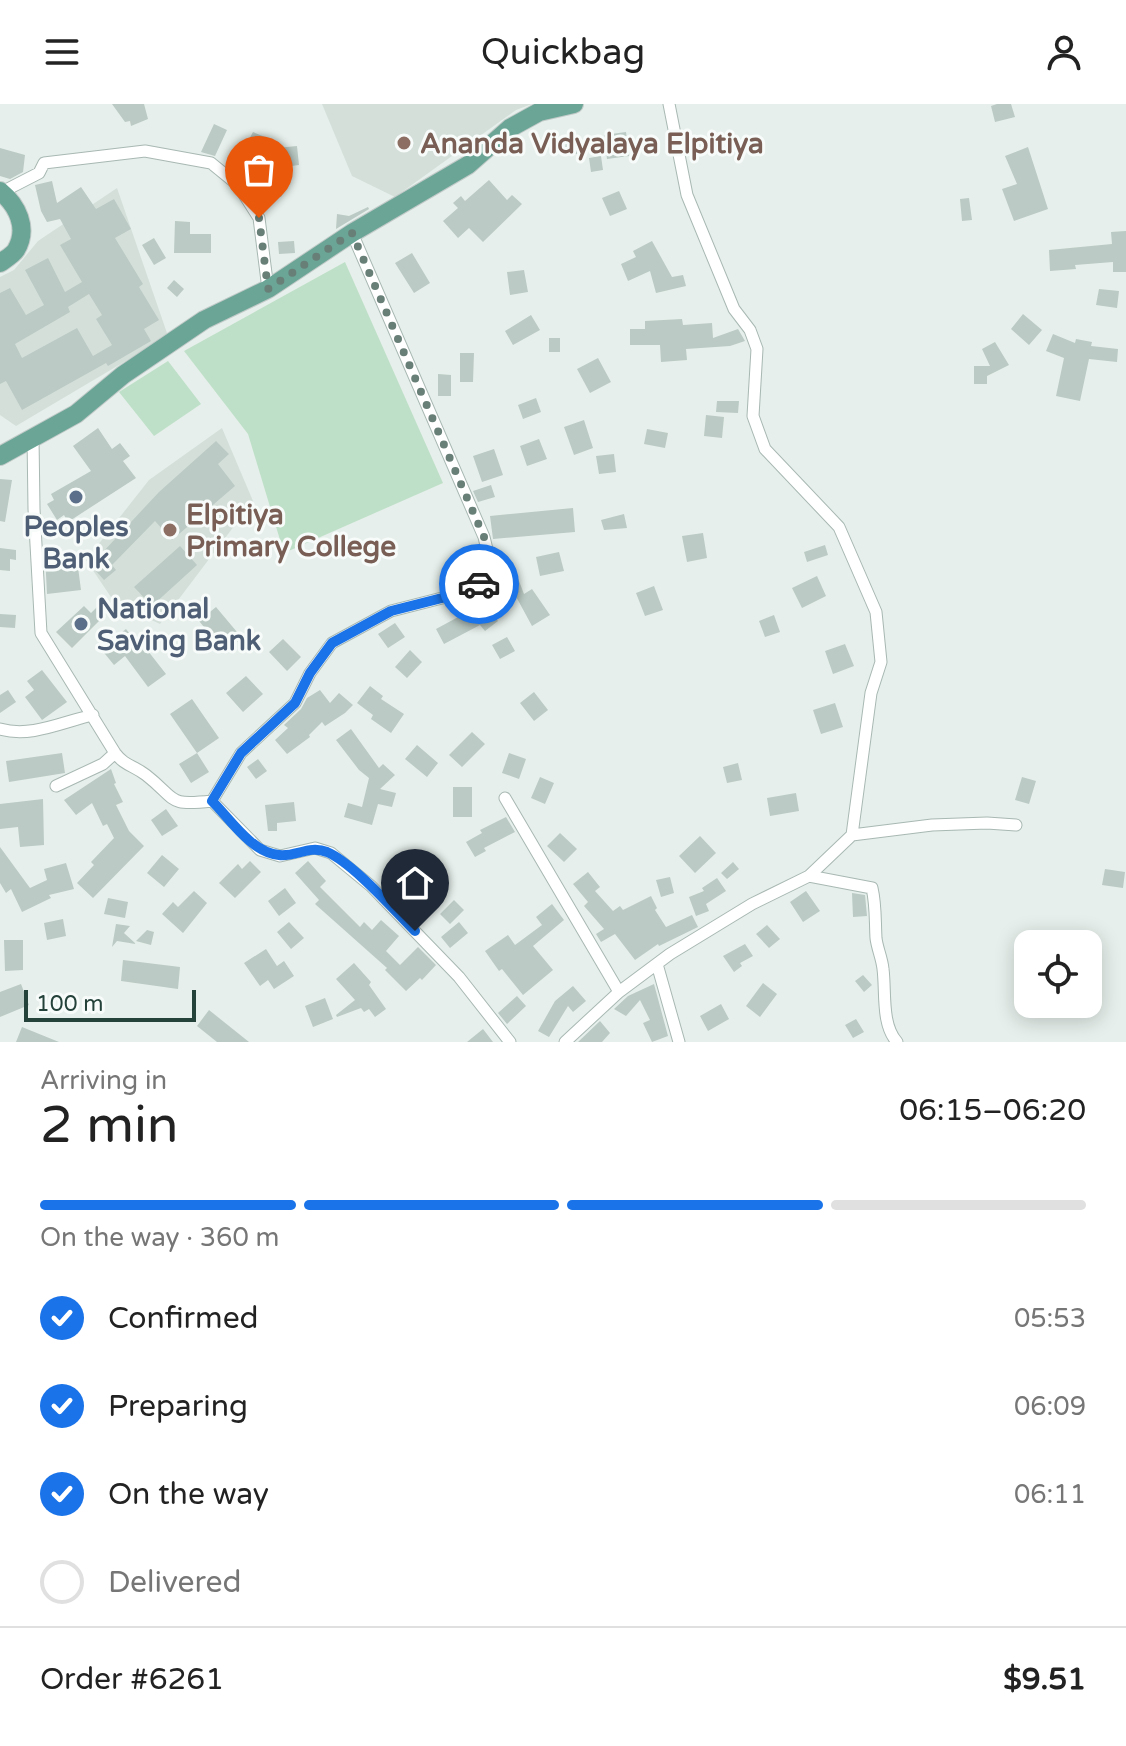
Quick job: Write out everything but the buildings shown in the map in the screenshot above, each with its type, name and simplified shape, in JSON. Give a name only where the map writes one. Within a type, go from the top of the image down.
[{"type":"main road","points":[[0,456],[76,414],[123,375],[204,320],[268,289],[352,233],[468,165],[510,128],[539,112],[574,104]]},
{"type":"main road","points":[[0,263],[15,251],[21,228],[18,210],[1,191]]},
{"type":"street","points":[[669,104],[687,195],[734,309],[750,330],[757,349],[753,416],[765,449],[839,527],[876,612],[881,662],[871,693],[852,835]]},
{"type":"street","points":[[1,191],[39,173],[44,163],[145,151],[211,163],[238,185],[259,218],[268,289]]},
{"type":"street","points":[[212,801],[241,753],[295,703],[310,673],[332,643],[391,611],[442,598],[494,578],[484,537],[352,233]]},
{"type":"street","points":[[33,437],[41,633],[124,764],[145,773],[162,792],[182,804],[212,801]]},
{"type":"street","points":[[0,729],[16,733],[36,731],[93,715]]},
{"type":"street","points":[[56,786],[103,764],[115,753]]},
{"type":"street","points":[[505,798],[619,992]]},
{"type":"street","points":[[212,801],[260,850],[280,856],[315,848],[331,853],[371,886],[459,977],[510,1042]]},
{"type":"street","points":[[565,1042],[619,992],[657,964],[752,904],[809,876],[852,835],[932,825],[1016,825]]},
{"type":"street","points":[[809,876],[872,888],[877,907],[876,938],[883,968],[886,1007],[891,1035],[897,1042]]},
{"type":"street","points":[[657,964],[679,1042]]},
{"type":"shaded area","name":"Ananda Vidyalaya Elpitiya","points":[[322,104],[532,104],[516,110],[395,197],[352,176]]},
{"type":"shaded area","points":[[117,188],[168,336],[16,426],[0,415],[0,277],[14,270],[38,241]]},
{"type":"shaded area","name":"Elpitiya Primary College","points":[[222,428],[253,501],[160,624],[115,603],[86,560],[149,480]]},
{"type":"green space","points":[[345,262],[443,483],[284,553],[248,434],[184,351]]},
{"type":"green space","points":[[168,361],[201,404],[154,436],[119,392]]},
{"type":"way so far","points":[[259,218],[268,289],[352,233],[484,537],[494,578],[479,584]]},
{"type":"place","name":"Ananda Vidyalaya Elpitiya","points":[[404,143]]},
{"type":"place","name":"Peoples Bank","points":[[76,497]]},
{"type":"place","name":"Elpitiya Primary College","points":[[170,530]]},
{"type":"place","name":"National Saving Bank","points":[[81,624]]},
{"type":"route","points":[[415,931],[371,886],[331,853],[315,848],[280,856],[260,850],[212,801],[241,753],[295,703],[310,673],[332,643],[391,611],[442,598],[479,584]]}]
